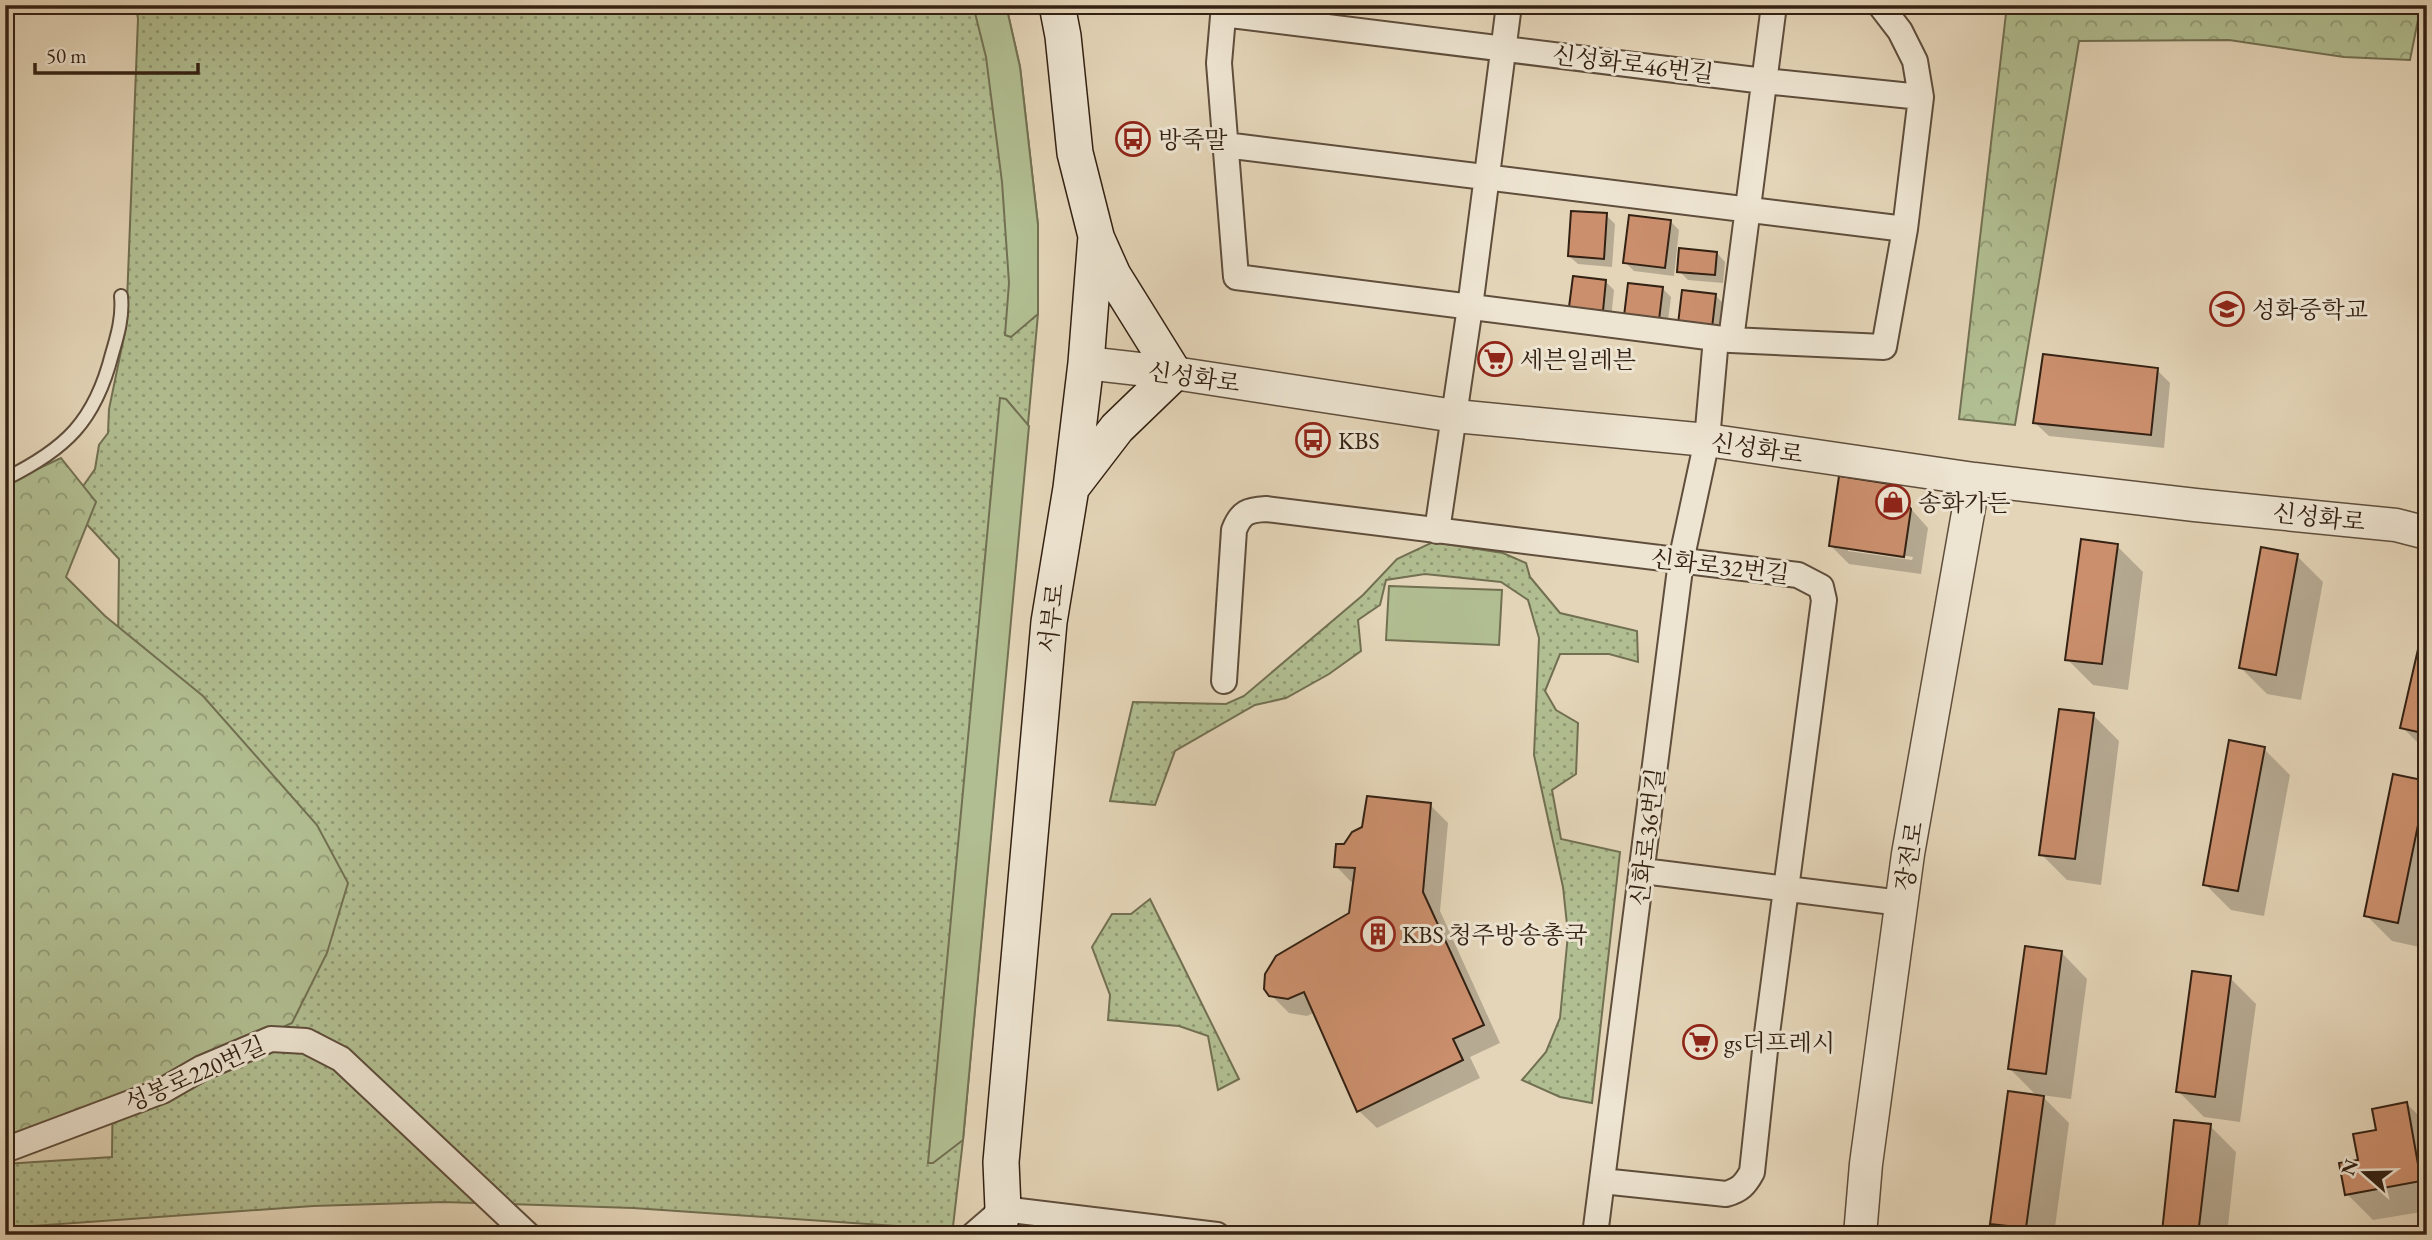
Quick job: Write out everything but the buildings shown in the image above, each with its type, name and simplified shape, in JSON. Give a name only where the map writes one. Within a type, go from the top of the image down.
[{"type":"main road","name":"서부로","points":[[1000,1222],[1001,1162],[1049,622],[1071,488],[1086,363],[1096,236],[1075,153],[1057,5]]},
{"type":"main road","points":[[1071,488],[1117,428],[1174,373],[1113,275],[1096,236]]},
{"type":"street","points":[[1437,531],[1470,307],[1509,5]]},
{"type":"street","name":"신화로36번길","points":[[1595,1235],[1681,561],[1707,440],[1748,209],[1774,5]]},
{"type":"street","points":[[1223,9],[1219,63],[1236,277],[1724,339],[1884,347],[1905,229],[1921,97],[1915,61],[1900,31],[1881,5]]},
{"type":"street","name":"신성화로46번길","points":[[1223,9],[1502,47],[1921,97]]},
{"type":"street","points":[[1225,145],[1905,229]]},
{"type":"street","name":"신성화로","points":[[1086,363],[1174,373],[1455,415],[1707,440],[1974,479],[2396,525],[2427,533]]},
{"type":"street","name":"장전로","points":[[1860,1235],[1866,1164],[1901,903],[1974,479]]},
{"type":"street","name":"신화로32번길","points":[[1224,681],[1234,530],[1239,517],[1249,510],[1266,509],[1798,575],[1821,587],[1824,600],[1752,1172],[1739,1190],[1726,1194],[1602,1181]]},
{"type":"street","points":[[1643,871],[1901,903]]},
{"type":"street","name":"성봉로220번길","points":[[5,1150],[162,1091],[202,1068],[271,1039],[306,1041],[341,1059],[527,1235]]},
{"type":"street","points":[[972,1235],[1000,1222],[1208,1234]]},
{"type":"lane","points":[[5,480],[36,464],[62,445],[86,420],[111,360],[122,311],[121,296]]},
{"type":"green space","points":[[136,5],[1006,5],[1020,67],[1038,225],[1038,314],[963,1140],[952,1235],[932,1235],[925,1228],[633,1208],[443,1202],[313,1206],[5,1228],[5,1164],[112,1157],[119,559],[80,517],[81,489],[95,469],[99,445],[108,433],[109,409],[126,327],[138,19]]},
{"type":"green space","points":[[973,5],[1006,5],[1020,67],[1038,225],[1038,314],[1011,337],[1005,335],[1009,283],[1002,182],[986,57]]},
{"type":"green space","points":[[2007,5],[2421,5],[2410,60],[2344,57],[2229,40],[2079,41],[2015,425],[1959,419]]},
{"type":"green space","points":[[1000,398],[1006,399],[1029,426],[963,1140],[933,1163],[928,1163]]},
{"type":"green space","points":[[61,458],[96,502],[66,577],[105,616],[203,696],[317,825],[348,883],[327,953],[292,1023],[49,1134],[5,1150],[5,484]]},
{"type":"green space","points":[[1433,542],[1503,553],[1526,563],[1530,577],[1560,613],[1637,631],[1638,662],[1609,654],[1560,654],[1545,691],[1556,710],[1578,723],[1576,774],[1552,790],[1561,839],[1620,852],[1592,1103],[1560,1097],[1522,1080],[1546,1052],[1560,1018],[1568,934],[1563,887],[1534,755],[1539,638],[1528,600],[1501,582],[1425,574],[1386,580],[1380,605],[1358,620],[1361,651],[1329,674],[1286,698],[1255,705],[1175,751],[1155,805],[1110,801],[1133,702],[1226,704],[1244,696],[1363,595],[1397,559]]},
{"type":"green space","points":[[1389,586],[1502,590],[1499,645],[1386,640]]},
{"type":"green space","points":[[1150,899],[1239,1079],[1218,1090],[1208,1036],[1179,1026],[1108,1020],[1110,995],[1092,947],[1112,914],[1131,914]]},
{"type":"place","name":"방죽말","points":[[1133,139]]},
{"type":"place","name":"성화중학교","points":[[2227,309]]},
{"type":"place","name":"세븐일레븐","points":[[1495,359]]},
{"type":"place","name":"KBS","points":[[1313,440]]},
{"type":"place","name":"송화가든","points":[[1893,502]]},
{"type":"place","name":"KBS 청주방송총국","points":[[1378,934]]},
{"type":"place","name":"gs더프레시","points":[[1700,1042]]}]
